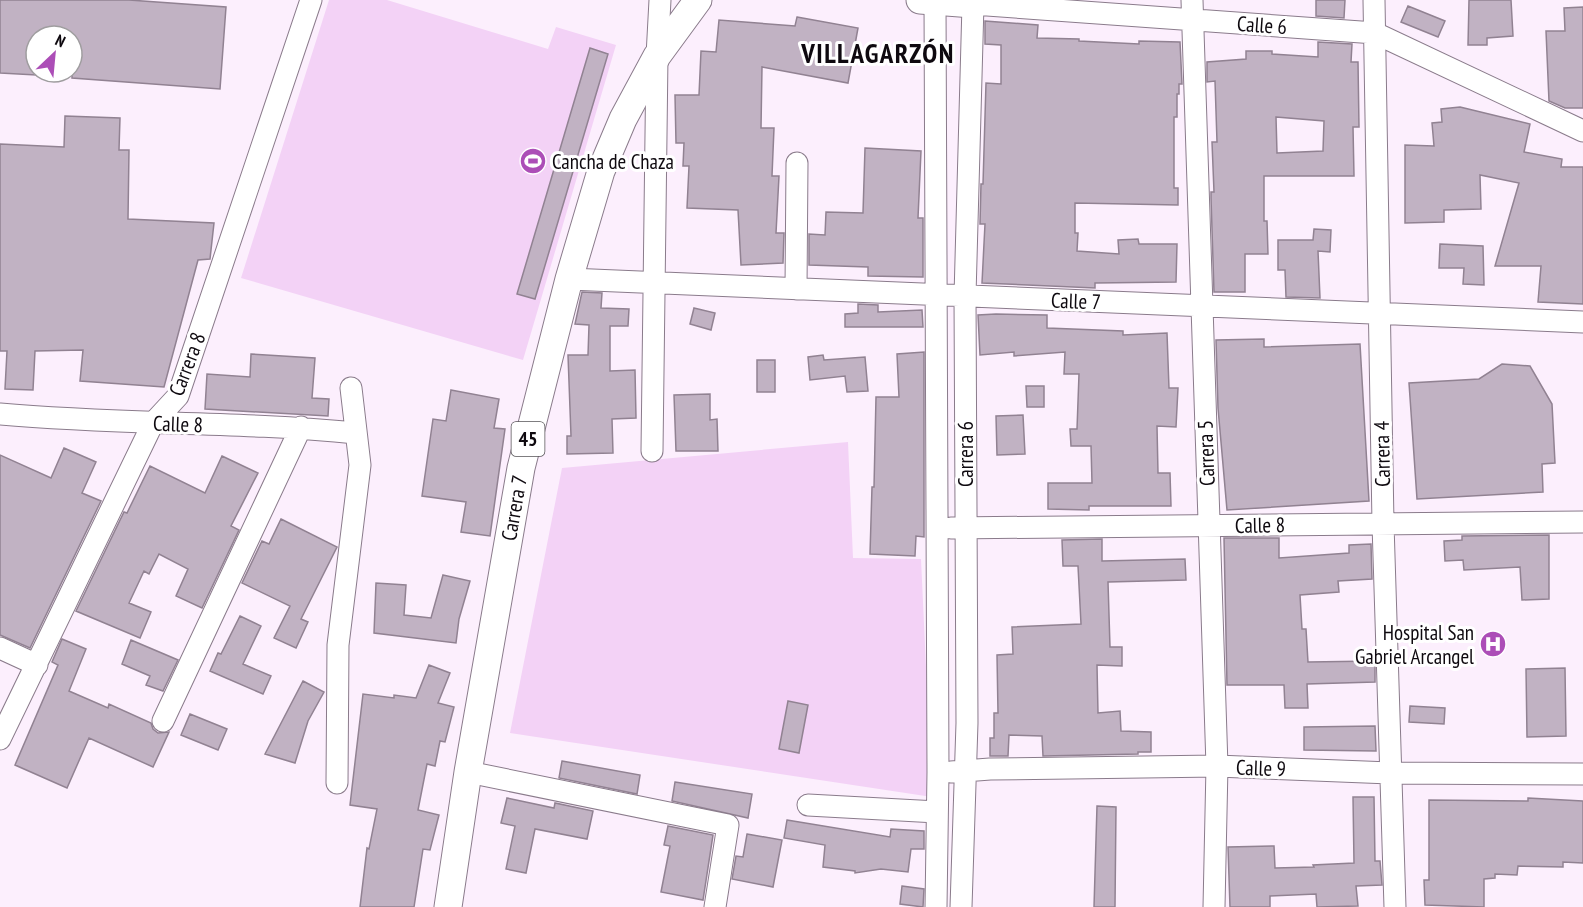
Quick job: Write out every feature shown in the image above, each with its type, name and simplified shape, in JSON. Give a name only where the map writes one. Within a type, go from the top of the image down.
[{"type":"main road","name":"Carrera 7","points":[[448,907],[468,772],[521,468],[569,279],[601,171],[623,119],[657,56],[698,0]]},
{"type":"main road","name":"Calle 6","points":[[930,0],[973,2]]},
{"type":"street","name":"Carrera 8","points":[[0,739],[153,423],[178,396],[311,0]]},
{"type":"street","name":"Carrera 7","points":[[652,451],[657,56],[660,0]]},
{"type":"street","name":"Carrera 6","points":[[930,0],[937,295],[936,907]]},
{"type":"street","name":"Carrera 4","points":[[1374,0],[1383,524],[1395,907]]},
{"type":"street","name":"Calle 6","points":[[973,2],[1192,10],[1375,33],[1583,131]]},
{"type":"street","name":"Carrera 6","points":[[961,907],[967,723],[965,296],[973,2]]},
{"type":"street","name":"Carrera 5","points":[[1192,10],[1217,766],[1214,907]]},
{"type":"street","points":[[796,289],[797,163]]},
{"type":"street","name":"Calle 7","points":[[569,279],[1583,322]]},
{"type":"street","points":[[337,783],[338,645],[360,465],[351,388]]},
{"type":"street","name":"Calle 8","points":[[2,418],[301,427],[356,433]]},
{"type":"street","points":[[163,721],[301,427]]},
{"type":"street","name":"Calle 8","points":[[937,529],[1583,522]]},
{"type":"street","points":[[0,648],[37,665]]},
{"type":"street","name":"Calle 9","points":[[938,772],[990,769],[1217,766],[1390,773],[1583,774]]},
{"type":"street","points":[[468,772],[728,825],[715,907]]},
{"type":"street","points":[[808,805],[937,812]]},
{"type":"shaded area","points":[[329,0],[387,0],[548,49],[556,27],[616,45],[523,360],[241,278]]},
{"type":"shaded area","points":[[848,442],[853,558],[921,559],[932,797],[510,733],[562,468]]},
{"type":"building","points":[[0,0],[129,0],[226,7],[220,89],[84,79],[84,24],[24,24],[24,74],[0,73]]},
{"type":"building","points":[[1316,0],[1345,0],[1344,18],[1316,16]]},
{"type":"building","points":[[1469,0],[1511,0],[1513,36],[1487,38],[1487,45],[1468,45]]},
{"type":"building","points":[[1408,6],[1445,21],[1438,37],[1401,22]]},
{"type":"building","points":[[1583,7],[1583,108],[1565,108],[1549,101],[1546,31],[1565,31],[1564,8]]},
{"type":"building","points":[[797,17],[858,28],[848,83],[762,67],[761,128],[774,128],[772,176],[779,176],[776,233],[784,233],[783,263],[741,265],[738,210],[687,208],[689,166],[683,166],[684,143],[676,143],[675,95],[699,95],[701,51],[716,52],[719,20],[795,26]]},
{"type":"building","points":[[985,21],[1038,25],[1037,38],[1139,44],[1139,41],[1180,42],[1182,84],[1179,84],[1179,94],[1177,94],[1177,117],[1174,117],[1174,188],[1178,188],[1178,205],[1075,203],[1077,251],[1119,254],[1118,240],[1138,239],[1139,244],[1177,244],[1176,282],[1095,283],[1095,288],[982,283],[985,224],[980,224],[986,83],[1001,84],[1001,45],[985,44]]},
{"type":"building","points":[[1318,42],[1352,44],[1351,62],[1358,62],[1359,127],[1353,127],[1354,176],[1264,176],[1264,221],[1267,221],[1268,254],[1245,254],[1245,292],[1214,292],[1212,142],[1217,142],[1215,81],[1207,82],[1207,62],[1246,59],[1246,51],[1272,51],[1272,54],[1318,57]],"holes":[[[1276,117],[1324,121],[1323,151],[1277,153]]]},
{"type":"building","points":[[590,48],[608,54],[535,299],[517,294]]},
{"type":"building","points":[[1460,107],[1530,124],[1524,152],[1562,159],[1561,167],[1583,167],[1583,304],[1538,302],[1541,266],[1495,266],[1519,183],[1480,175],[1481,209],[1444,210],[1444,222],[1405,223],[1405,145],[1434,146],[1432,123],[1442,122],[1441,109]]},
{"type":"building","points":[[65,116],[120,118],[119,150],[129,150],[128,219],[214,223],[210,259],[198,260],[164,387],[80,381],[83,350],[35,351],[33,390],[5,389],[7,351],[0,351],[0,144],[64,147]]},
{"type":"building","points":[[865,148],[921,151],[918,218],[923,218],[923,277],[868,276],[868,267],[809,265],[809,234],[825,235],[826,212],[863,213]]},
{"type":"building","points":[[1314,229],[1331,230],[1330,252],[1318,251],[1320,298],[1286,297],[1285,270],[1278,270],[1278,240],[1313,240]]},
{"type":"building","points":[[1440,244],[1483,246],[1484,285],[1463,284],[1464,268],[1439,268]]},
{"type":"building","points":[[582,292],[602,293],[601,308],[629,309],[628,326],[610,326],[610,371],[635,370],[636,418],[612,419],[613,453],[567,454],[567,436],[571,436],[568,355],[588,355],[589,325],[575,324]]},
{"type":"building","points":[[858,304],[878,305],[878,312],[922,310],[923,327],[845,327],[845,314],[858,313]]},
{"type":"building","points":[[694,308],[715,313],[711,330],[690,324]]},
{"type":"building","points":[[978,315],[1047,315],[1047,328],[1123,331],[1123,335],[1167,333],[1169,388],[1178,388],[1176,427],[1157,426],[1158,473],[1170,473],[1171,506],[1089,506],[1089,510],[1048,509],[1048,483],[1092,483],[1091,446],[1071,446],[1070,429],[1077,429],[1079,374],[1064,374],[1065,352],[1014,356],[1014,352],[980,355]]},
{"type":"building","points":[[1264,339],[1264,347],[1360,344],[1369,501],[1227,510],[1218,408],[1216,340]]},
{"type":"building","points":[[924,352],[924,537],[916,536],[915,556],[870,554],[876,397],[899,397],[897,354]]},
{"type":"building","points":[[251,354],[315,358],[312,398],[329,399],[328,416],[205,409],[207,374],[250,377]]},
{"type":"building","points":[[823,355],[824,360],[865,357],[868,391],[847,392],[845,376],[810,380],[808,357]]},
{"type":"building","points":[[757,360],[775,360],[775,392],[757,392]]},
{"type":"building","points":[[1502,364],[1530,366],[1552,404],[1555,463],[1542,464],[1543,492],[1417,499],[1409,383],[1479,379]]},
{"type":"building","points":[[1026,386],[1044,386],[1044,407],[1027,407]]},
{"type":"building","points":[[451,390],[499,399],[494,428],[505,429],[490,536],[461,532],[466,502],[422,496],[433,419],[446,421]]},
{"type":"building","points":[[710,394],[710,420],[717,419],[718,451],[676,451],[674,395]]},
{"type":"building","points":[[1023,415],[1025,454],[997,455],[996,416]]},
{"type":"building","points":[[64,448],[96,462],[82,493],[101,501],[30,648],[0,635],[0,455],[51,478]]},
{"type":"building","points":[[222,456],[258,473],[231,526],[239,530],[202,608],[176,596],[188,569],[159,554],[149,574],[144,571],[129,603],[151,612],[140,638],[76,611],[124,512],[127,513],[150,466],[205,493]]},
{"type":"building","points":[[281,519],[337,547],[301,619],[308,622],[296,648],[274,638],[290,606],[242,583],[262,541],[269,544]]},
{"type":"building","points":[[1549,535],[1549,599],[1522,600],[1520,567],[1464,570],[1463,560],[1445,561],[1444,541],[1462,540],[1462,536]]},
{"type":"building","points":[[1224,538],[1279,538],[1279,558],[1349,553],[1349,545],[1371,544],[1372,579],[1338,581],[1339,592],[1300,595],[1302,629],[1306,629],[1308,662],[1375,661],[1375,682],[1307,684],[1308,708],[1285,708],[1284,685],[1227,685]]},
{"type":"building","points":[[1102,539],[1102,561],[1185,559],[1186,580],[1108,582],[1110,647],[1122,647],[1122,666],[1097,665],[1098,713],[1120,711],[1121,731],[1151,732],[1151,752],[1043,756],[1042,736],[1009,735],[1008,756],[990,756],[990,738],[994,738],[994,713],[998,713],[997,655],[1013,654],[1012,627],[1081,624],[1078,566],[1063,566],[1062,540]]},
{"type":"building","points":[[443,575],[470,581],[459,619],[456,643],[374,633],[376,583],[406,585],[404,615],[431,618]]},
{"type":"building","points":[[240,616],[261,626],[243,664],[271,676],[263,694],[210,671]]},
{"type":"building","points":[[62,639],[86,649],[69,691],[108,708],[109,704],[151,723],[153,729],[158,733],[169,732],[153,767],[89,738],[67,788],[15,765],[58,665],[52,662]]},
{"type":"building","points":[[131,640],[178,660],[163,691],[146,685],[150,676],[122,664]]},
{"type":"building","points":[[429,665],[450,673],[438,703],[454,707],[445,742],[440,741],[435,766],[427,764],[418,810],[439,815],[430,850],[423,849],[414,907],[360,907],[367,848],[369,849],[377,809],[350,805],[363,694],[416,698]]},
{"type":"building","points":[[1565,668],[1566,736],[1527,737],[1526,669]]},
{"type":"building","points":[[303,681],[324,692],[308,721],[295,763],[265,754]]},
{"type":"building","points":[[788,701],[808,705],[799,753],[779,749]]},
{"type":"building","points":[[1410,706],[1445,708],[1444,724],[1409,722]]},
{"type":"building","points":[[190,714],[227,729],[218,750],[181,735]]},
{"type":"building","points":[[1375,726],[1376,751],[1304,750],[1304,727]]},
{"type":"building","points":[[562,761],[640,775],[637,794],[559,778]]},
{"type":"building","points":[[675,782],[752,794],[748,818],[672,801]]},
{"type":"building","points":[[1353,797],[1374,797],[1375,861],[1380,861],[1382,885],[1356,886],[1358,906],[1317,907],[1316,894],[1270,896],[1270,907],[1230,907],[1228,847],[1274,846],[1275,868],[1354,863]]},
{"type":"building","points":[[507,798],[554,808],[555,803],[593,811],[587,839],[535,829],[526,873],[506,869],[515,826],[501,823]]},
{"type":"building","points":[[1528,798],[1583,801],[1583,863],[1563,862],[1563,867],[1518,866],[1517,875],[1495,874],[1495,878],[1484,879],[1484,907],[1425,905],[1424,880],[1429,880],[1429,800],[1528,801]]},
{"type":"building","points":[[1097,806],[1116,807],[1115,907],[1094,907]]},
{"type":"building","points":[[787,820],[890,837],[891,829],[924,831],[924,849],[911,849],[908,872],[881,869],[855,873],[855,871],[823,867],[825,845],[784,838]]},
{"type":"building","points":[[668,826],[713,835],[703,900],[661,892],[670,846],[664,845]]},
{"type":"building","points":[[747,834],[782,840],[773,887],[732,879],[736,856],[743,857]]},
{"type":"building","points":[[902,886],[924,889],[923,907],[900,904]]},
{"type":"place","name":"Cancha de Chaza","points":[[533,161]]},
{"type":"place","name":"Hospital San Gabriel Arcangel","points":[[1493,644]]},
{"type":"district","name":"VILLAGARZÓN","points":[[878,53]]}]
